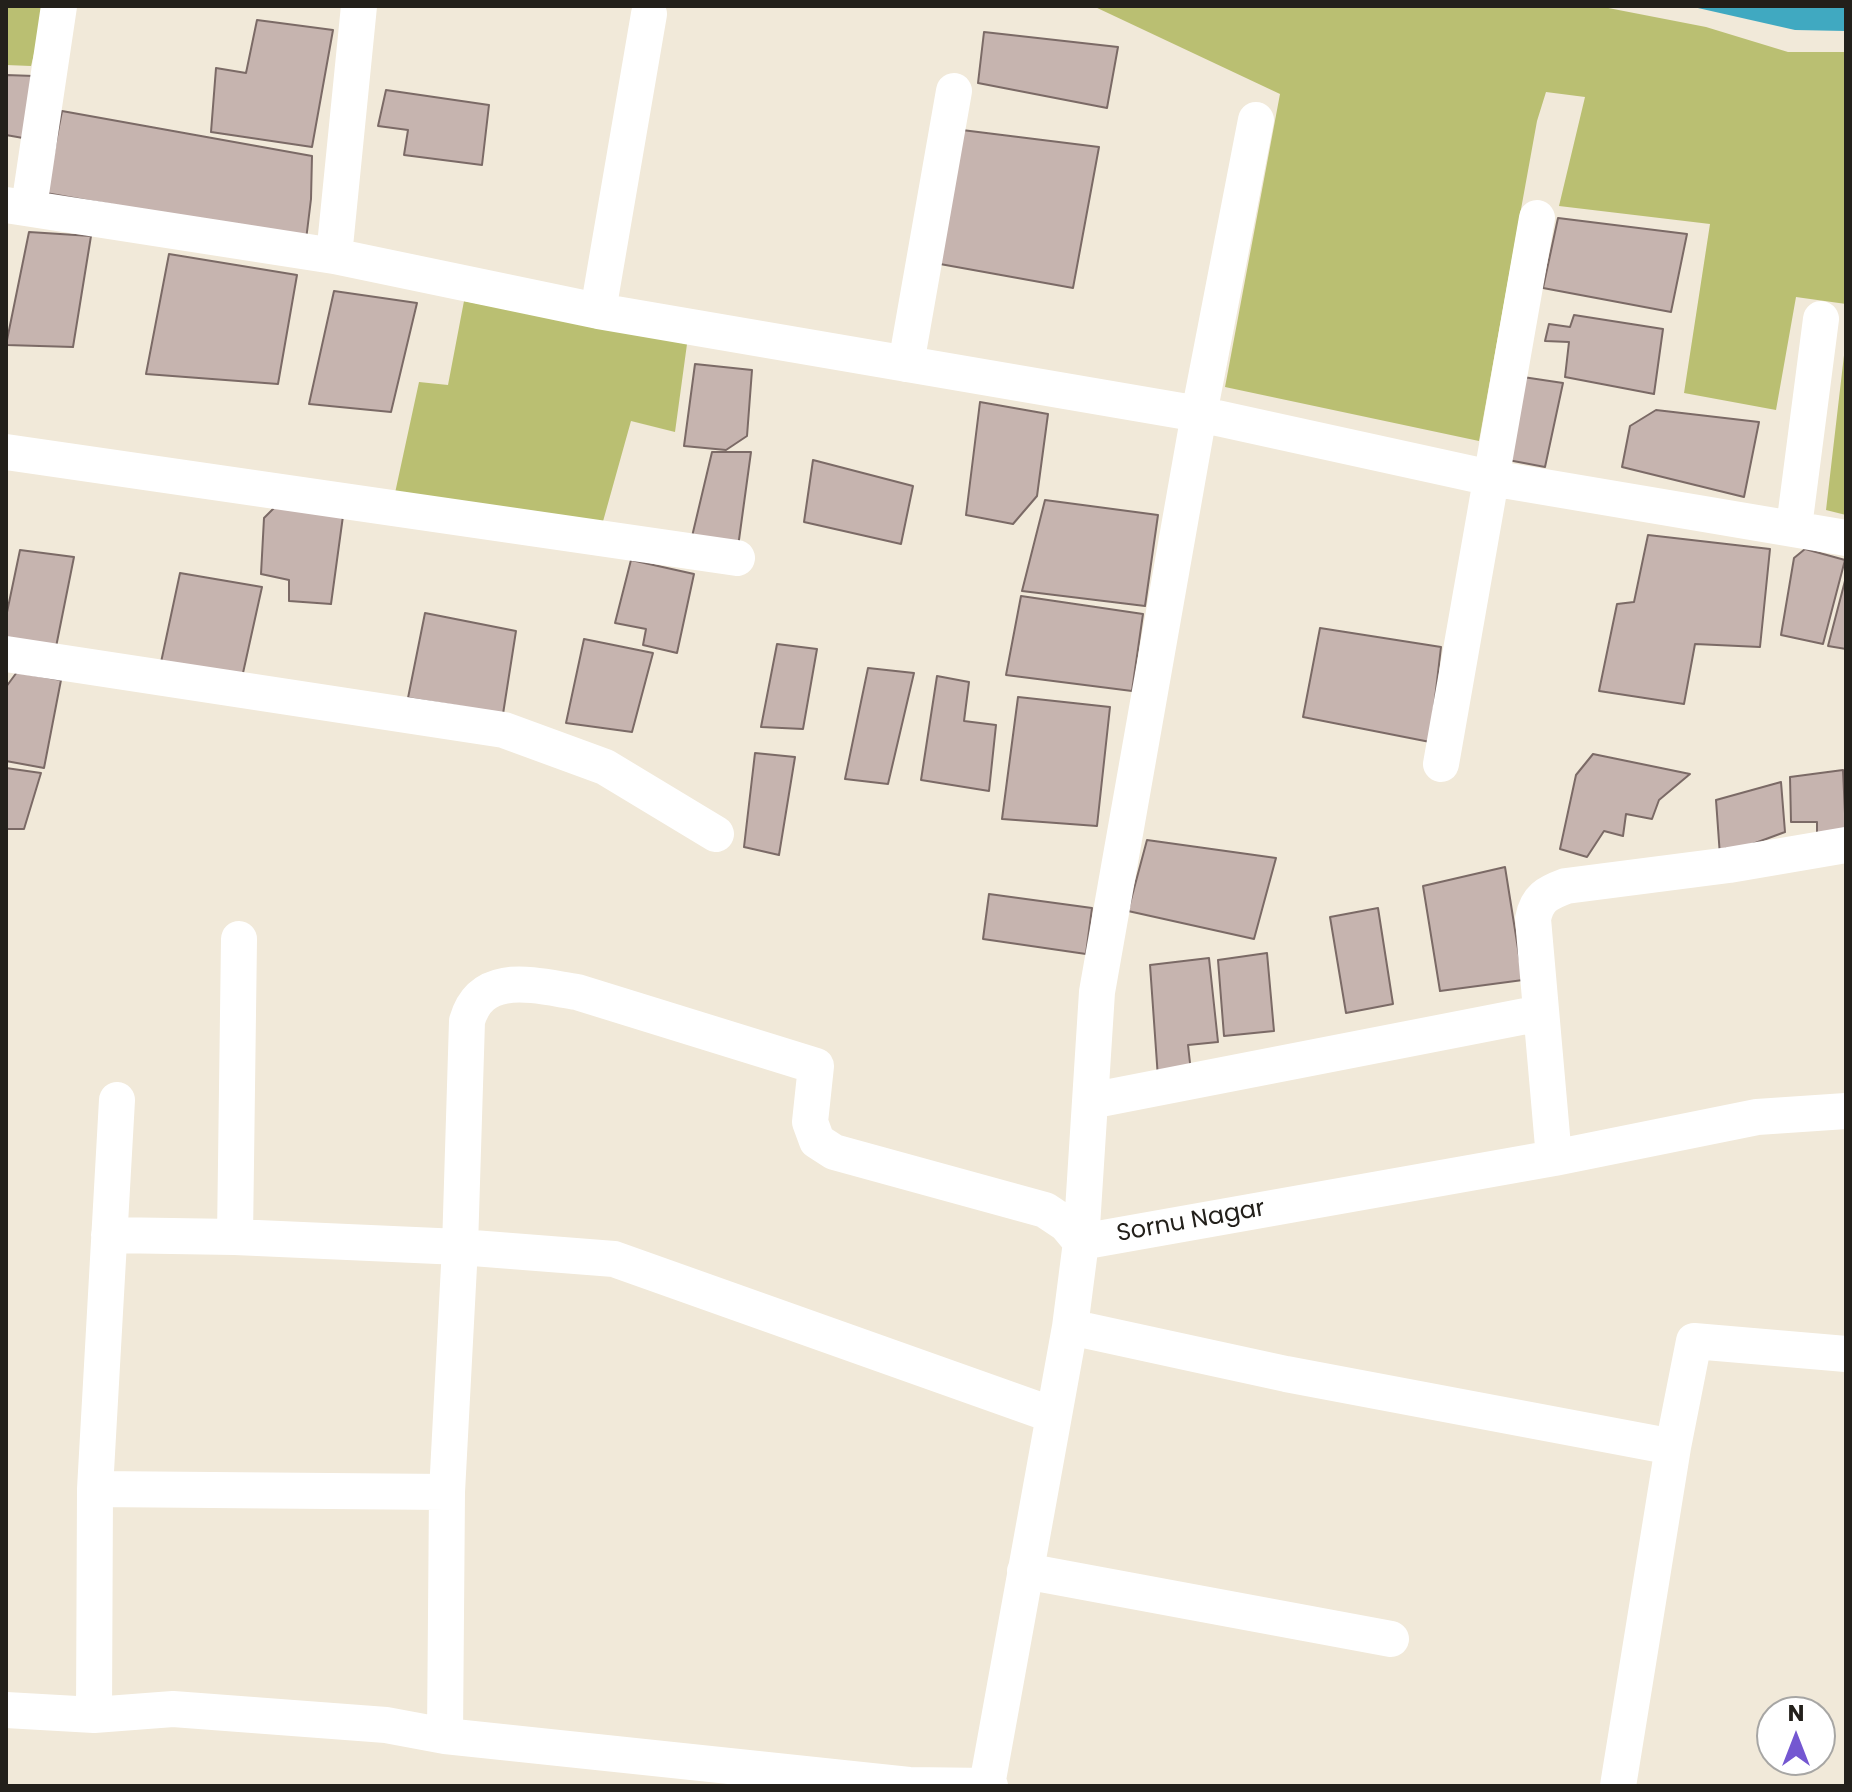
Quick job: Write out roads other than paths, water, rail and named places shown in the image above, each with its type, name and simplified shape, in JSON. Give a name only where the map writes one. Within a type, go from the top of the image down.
[{"type":"street","points":[[59,6],[18,206],[334,256],[598,311],[1199,414],[1491,478],[1846,538]]},
{"type":"street","points":[[334,256],[359,6]]},
{"type":"street","points":[[598,311],[649,14]]},
{"type":"street","points":[[906,364],[954,91]]},
{"type":"street","points":[[6,1710],[94,1715],[173,1709],[386,1725],[445,1736],[909,1785],[988,1786],[1070,1327],[1081,1242],[1097,992],[1199,414],[1256,120]]},
{"type":"street","points":[[1441,764],[1537,218]]},
{"type":"street","points":[[1794,527],[1821,319]]},
{"type":"street","points":[[6,452],[737,558]]},
{"type":"street","points":[[6,654],[504,730],[605,767],[716,834]]},
{"type":"street","points":[[1554,1158],[1533,919],[1538,902],[1566,886],[1729,865],[1846,845]]},
{"type":"street","points":[[235,1237],[239,939]]},
{"type":"street","points":[[445,1736],[447,1492],[460,1247],[467,1021],[469,1011],[477,1000],[497,985],[538,986],[577,992],[816,1066],[810,1122],[817,1141],[825,1147],[1045,1210],[1066,1224],[1081,1242]]},
{"type":"street","points":[[1090,1101],[1541,1013]]},
{"type":"street","points":[[94,1715],[95,1489],[117,1100]]},
{"type":"street","name":"Sornu Nagar","points":[[1081,1242],[1554,1158],[1757,1117],[1846,1111]]},
{"type":"street","points":[[109,1235],[460,1247],[614,1259],[1053,1415]]},
{"type":"street","points":[[1070,1327],[1286,1374],[1673,1447]]},
{"type":"street","points":[[1618,1786],[1673,1447],[1694,1341],[1846,1354]]},
{"type":"street","points":[[95,1489],[447,1492]]},
{"type":"street","points":[[1025,1571],[1391,1639]]},
{"type":"water","points":[[1689,6],[1846,6],[1846,31],[1795,30]]}]
